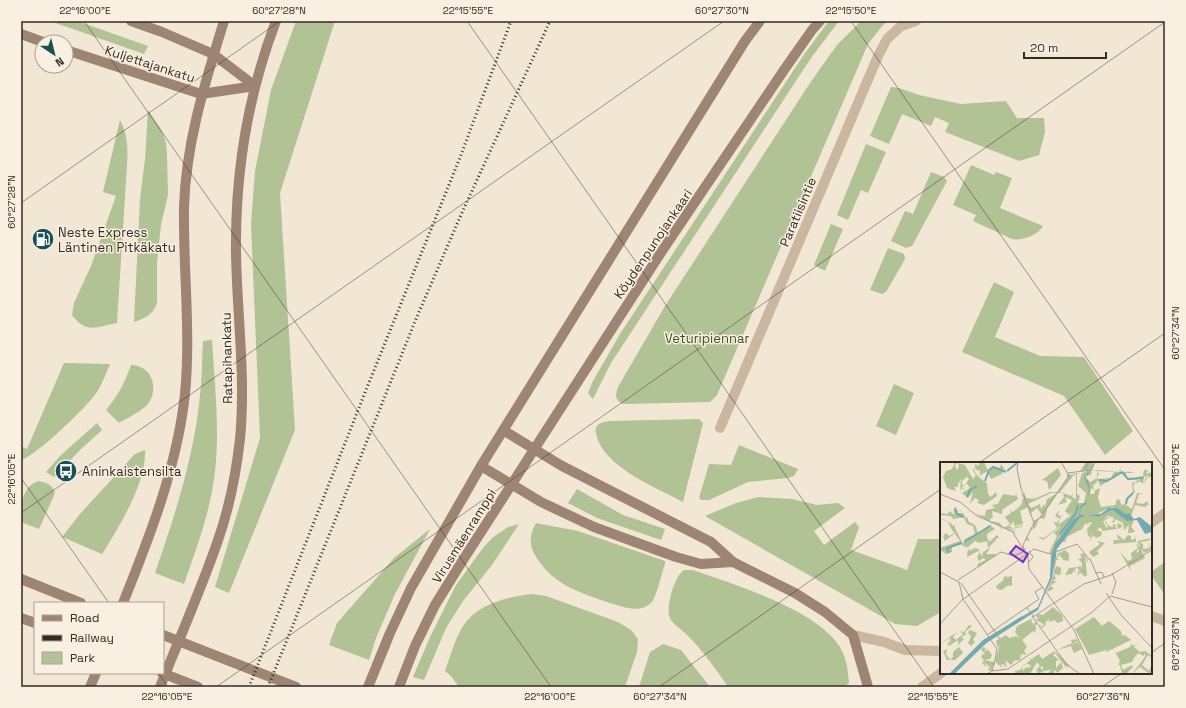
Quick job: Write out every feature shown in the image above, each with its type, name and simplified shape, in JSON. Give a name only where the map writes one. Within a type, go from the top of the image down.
[{"type":"main road","points":[[130,21],[162,32],[213,54],[254,86]]},
{"type":"main road","points":[[123,602],[160,505],[179,428],[184,395],[188,345],[184,206],[189,151],[201,94],[224,21]]},
{"type":"main road","name":"Ratapihankatu","points":[[160,687],[218,542],[231,493],[240,438],[242,384],[236,254],[237,197],[243,146],[254,86],[276,21]]},
{"type":"main road","name":"Köydenpunojankaari","points":[[481,466],[745,41],[760,21]]},
{"type":"main road","name":"Köydenpunojankaari","points":[[512,484],[660,254],[784,70],[820,21]]},
{"type":"main road","points":[[21,34],[34,39]]},
{"type":"main road","name":"Kuljettajankatu","points":[[74,53],[201,94],[254,86]]},
{"type":"main road","points":[[503,430],[562,466],[712,542],[733,562],[795,593],[825,612],[853,635],[868,687]]},
{"type":"main road","points":[[481,466],[512,484]]},
{"type":"main road","name":"Virusmäenramppi","points":[[368,687],[390,633],[411,588],[481,466]]},
{"type":"main road","name":"Virusmäenramppi","points":[[400,687],[415,646],[435,605],[512,484],[541,502],[594,526],[676,557],[701,564],[733,562]]},
{"type":"main road","points":[[21,579],[78,602]]},
{"type":"main road","points":[[21,618],[34,624]]},
{"type":"main road","points":[[164,635],[296,687]]},
{"type":"main road","points":[[90,687],[96,674]]},
{"type":"main road","points":[[164,674],[198,687]]},
{"type":"street","name":"Paratiisintie","points":[[720,428],[878,56],[887,39],[901,26],[916,21]]},
{"type":"street","points":[[1152,521],[1165,513]]},
{"type":"street","points":[[1152,616],[1165,621]]},
{"type":"street","points":[[853,635],[884,642],[905,650],[940,651]]},
{"type":"street","points":[[922,687],[940,674]]},
{"type":"green space","points":[[50,21],[77,21],[148,46],[144,54]]},
{"type":"green space","points":[[296,21],[335,21],[280,193],[295,430],[229,593],[215,587],[260,438],[251,224],[255,171],[271,90]]},
{"type":"green space","points":[[829,21],[839,21],[811,58],[611,363],[593,399],[588,393],[593,381],[620,334],[805,53]]},
{"type":"green space","name":"Veturipiennar","points":[[861,21],[888,21],[868,44],[717,395],[710,402],[623,404],[618,401],[616,392],[618,387],[665,306],[812,80],[837,45]]},
{"type":"green space","points":[[891,87],[961,104],[1006,101],[1017,118],[1044,118],[1045,132],[1039,155],[1019,161],[945,132],[949,123],[935,117],[931,126],[902,114],[889,144],[870,136]]},
{"type":"green space","points":[[148,110],[162,131],[166,143],[168,195],[161,225],[157,262],[156,307],[148,316],[134,322],[140,199],[145,159]]},
{"type":"green space","points":[[120,120],[126,137],[127,153],[117,323],[92,328],[82,325],[72,315],[74,303],[91,266],[116,196],[103,192]]},
{"type":"green space","points":[[866,144],[886,152],[868,193],[861,190],[848,220],[837,215]]},
{"type":"green space","points":[[971,165],[994,175],[996,172],[1012,178],[1000,208],[1043,226],[1041,229],[1029,237],[1012,239],[973,221],[976,215],[953,205]]},
{"type":"green space","points":[[931,172],[944,177],[947,181],[912,246],[906,248],[891,241],[905,211],[913,214]]},
{"type":"green space","points":[[831,224],[843,229],[825,271],[814,265]]},
{"type":"green space","points":[[888,248],[904,254],[905,259],[886,292],[882,294],[870,290]]},
{"type":"green space","points":[[994,282],[1014,292],[995,337],[1040,356],[1084,357],[1133,431],[1105,455],[1064,396],[962,352]]},
{"type":"green space","points":[[212,340],[217,418],[214,477],[206,518],[184,584],[155,573],[183,486],[193,441],[200,396],[203,341]]},
{"type":"green space","points":[[64,363],[110,364],[97,392],[83,408],[49,441],[28,457],[21,460],[21,451],[23,447],[27,449]]},
{"type":"green space","points":[[131,365],[144,369],[152,378],[152,398],[145,407],[119,423],[106,410],[121,389]]},
{"type":"green space","points":[[894,384],[914,393],[896,435],[876,426]]},
{"type":"green space","points":[[699,419],[703,423],[683,502],[645,483],[619,466],[608,456],[600,445],[596,433],[597,426],[610,421]]},
{"type":"green space","points":[[97,423],[102,430],[54,477],[46,472],[60,456]]},
{"type":"green space","points":[[739,445],[798,469],[794,476],[788,478],[748,482],[709,500],[701,500],[699,498],[709,464],[731,465]]},
{"type":"green space","points":[[145,450],[142,476],[137,490],[124,518],[102,554],[62,537],[80,514],[135,454]]},
{"type":"green space","points":[[39,481],[53,488],[55,493],[39,529],[21,522],[21,510],[25,492],[29,487]]},
{"type":"green space","points":[[577,489],[623,515],[665,529],[661,540],[597,518],[568,503]]},
{"type":"green space","points":[[758,497],[792,499],[817,505],[838,503],[845,508],[814,531],[824,545],[855,522],[859,527],[851,550],[907,570],[918,539],[940,539],[940,613],[917,626],[895,624],[705,516],[736,503]]},
{"type":"green space","points":[[536,523],[578,531],[665,561],[654,599],[646,607],[636,609],[626,608],[568,587],[544,568],[532,550],[531,538]]},
{"type":"green space","points":[[519,524],[492,565],[463,601],[446,628],[424,680],[413,677],[430,637],[456,585],[492,538],[508,527]]},
{"type":"green space","points":[[430,529],[395,594],[376,638],[369,660],[329,645],[337,623],[394,558]]},
{"type":"green space","points":[[1165,562],[1165,595],[1152,576],[1152,571]]},
{"type":"green space","points":[[684,570],[693,570],[749,590],[791,608],[809,619],[825,630],[840,647],[846,662],[849,683],[843,687],[728,687],[699,648],[673,623],[670,618],[669,607],[674,585],[677,578]]},
{"type":"green space","points":[[531,594],[546,596],[618,622],[631,630],[638,639],[637,652],[625,687],[459,687],[451,676],[445,671],[455,642],[460,631],[469,618],[484,607],[493,603],[512,597]]},
{"type":"green space","points":[[663,644],[681,650],[710,687],[639,687],[650,652]]},
{"type":"railway","points":[[249,687],[364,395],[459,160],[511,21]]},
{"type":"railway","points":[[268,687],[416,319],[460,217],[550,21]]},
{"type":"place","name":"Neste Express Läntinen Pitkäkatu","points":[[43,239]]},
{"type":"place","name":"Aninkaistensilta","points":[[66,471]]}]
